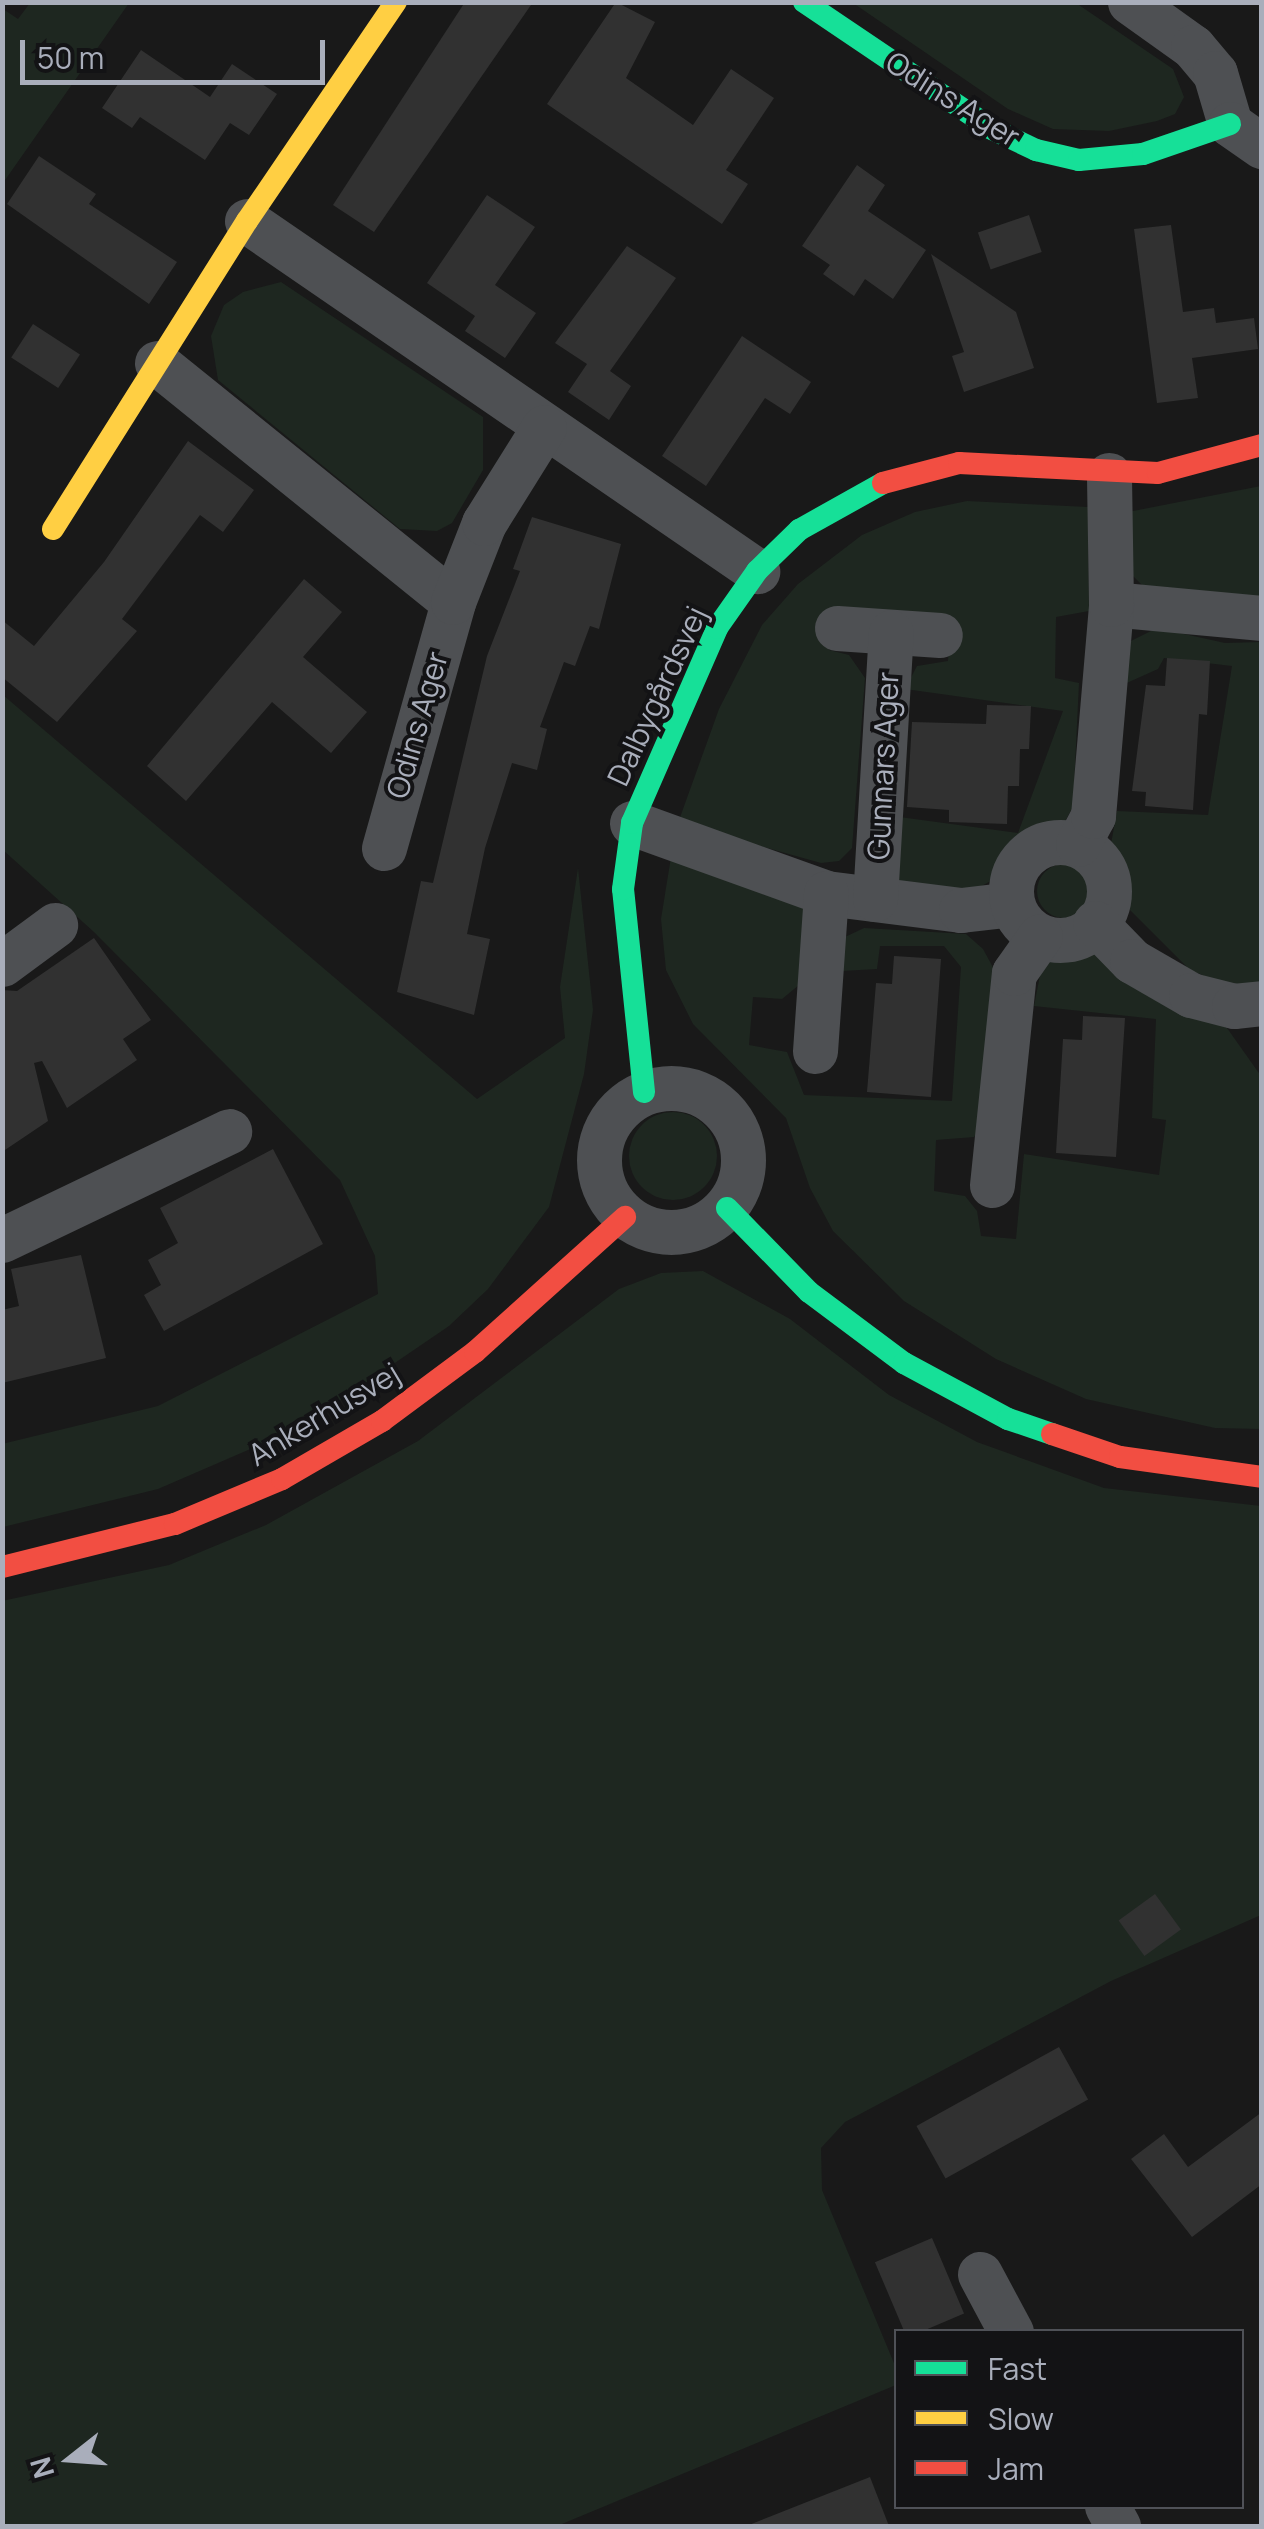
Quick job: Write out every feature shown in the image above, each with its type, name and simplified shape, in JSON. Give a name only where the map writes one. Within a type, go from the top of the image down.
[{"type":"street","points":[[53,529],[248,222],[396,2]]},
{"type":"street","name":"Odins Ager","points":[[804,2],[992,128],[1036,150],[1078,160],[1143,154],[1246,135],[1215,73],[1193,47],[1130,2]]},
{"type":"street","points":[[248,222],[756,571]]},
{"type":"street","points":[[158,363],[453,602]]},
{"type":"street","name":"Odins Ager","points":[[384,848],[453,602],[484,524],[544,427]]},
{"type":"street","name":"Dalbygårdsvej","points":[[644,1092],[622,889],[632,823],[717,628],[756,571],[831,508],[902,475],[959,463],[1018,461],[1109,475],[1158,472],[1262,445]]},
{"type":"street","points":[[1078,844],[1093,816],[1111,604],[1109,475]]},
{"type":"street","points":[[1111,604],[1262,618]]},
{"type":"street","name":"Gunnars Ager","points":[[836,628],[940,636]]},
{"type":"street","name":"Gunnars Ager","points":[[876,900],[892,632]]},
{"type":"street","name":"Gunnars Ager","points":[[632,823],[826,893],[1026,920]]},
{"type":"street","points":[[992,1184],[1014,973],[1026,920],[1012,878],[1031,850],[1061,841],[1078,844],[1093,853],[1110,883],[1106,910],[1085,934],[1062,940],[1026,920]]},
{"type":"street","points":[[815,1051],[826,893]]},
{"type":"street","points":[[1095,924],[1132,961],[1191,996],[1234,1006],[1262,1003]]},
{"type":"street","points":[[2,964],[55,925]]},
{"type":"street","points":[[692,1090],[731,1118],[744,1164],[727,1208],[710,1222],[666,1234],[625,1216],[610,1200],[598,1160],[611,1119],[644,1092],[692,1090]]},
{"type":"street","points":[[2,1240],[229,1131]]},
{"type":"street","points":[[727,1208],[809,1292],[904,1364],[1008,1418],[1120,1456],[1262,1478]]},
{"type":"street","name":"Ankerhusvej","points":[[2,1567],[176,1524],[282,1478],[382,1421],[475,1352],[625,1216]]},
{"type":"street","points":[[980,2274],[1010,2329]]},
{"type":"shaded area","points":[[30,3],[129,3],[3,183],[3,9],[18,19]]},
{"type":"shaded area","points":[[853,3],[1076,3],[1173,69],[1184,97],[1175,114],[1157,121],[1109,131],[1053,129],[1008,109]]},
{"type":"shaded area","points":[[281,282],[483,417],[483,470],[452,523],[437,531],[400,529],[218,380],[211,336],[224,305],[243,292]]},
{"type":"shaded area","points":[[1261,486],[1261,605],[1145,588],[1126,569],[1128,512]]},
{"type":"shaded area","points":[[967,501],[1088,507],[1089,611],[1056,617],[1055,678],[1079,683],[1073,807],[1064,823],[1035,832],[1013,850],[998,877],[967,894],[895,880],[892,816],[1018,833],[1063,711],[905,689],[917,666],[948,661],[950,624],[830,615],[829,650],[849,655],[865,678],[852,848],[839,861],[821,863],[678,823],[719,709],[762,625],[798,584],[862,535],[915,512]]},
{"type":"shaded area","points":[[1157,628],[1225,643],[1261,642],[1261,989],[1238,990],[1190,970],[1126,906],[1128,877],[1111,844],[1117,811],[1208,815],[1232,666],[1164,658],[1158,669],[1120,686],[1127,643]]},
{"type":"shaded area","points":[[3,695],[477,1099],[565,1038],[560,987],[578,868],[593,1010],[584,1074],[549,1207],[488,1289],[449,1326],[339,1401],[255,1447],[158,1489],[3,1527],[2,1444],[158,1406],[378,1294],[375,1256],[340,1180],[94,932],[3,850]]},
{"type":"shaded area","points":[[671,857],[799,896],[811,919],[799,985],[782,999],[753,997],[749,1045],[787,1052],[804,1095],[952,1101],[961,967],[944,946],[880,946],[877,969],[842,971],[845,937],[864,928],[966,934],[983,949],[995,971],[985,1122],[974,1137],[936,1140],[934,1191],[965,1196],[977,1211],[981,1236],[1016,1239],[1024,1154],[1159,1175],[1166,1120],[1152,1118],[1156,1019],[1034,1006],[1042,965],[1082,951],[1111,953],[1172,999],[1227,1028],[1261,1076],[1261,1429],[1215,1428],[1086,1399],[996,1359],[904,1301],[833,1231],[810,1188],[786,1118],[693,1024],[666,970],[661,919]]},
{"type":"shaded area","points":[[1064,864],[1083,872],[1091,891],[1083,910],[1064,918],[1045,910],[1037,891],[1045,872]]},
{"type":"shaded area","points":[[673,1112],[690,1115],[704,1125],[714,1139],[714,1173],[704,1187],[690,1197],[673,1200],[656,1197],[642,1187],[632,1173],[629,1156],[632,1139],[642,1125],[656,1115]]},
{"type":"shaded area","points":[[703,1271],[790,1319],[889,1395],[977,1442],[1104,1488],[1261,1506],[1261,1915],[1111,1981],[845,2122],[821,2148],[822,2190],[894,2363],[894,2386],[557,2526],[3,2526],[2,1601],[169,1565],[266,1525],[418,1441],[619,1289],[661,1273]]},
{"type":"building","points":[[465,2],[533,2],[374,232],[333,205]]},
{"type":"building","points":[[616,2],[655,22],[626,78],[693,125],[731,69],[774,98],[726,170],[748,184],[722,224],[547,104]]},
{"type":"building","points":[[141,50],[210,97],[232,64],[277,94],[249,135],[230,123],[205,160],[140,117],[132,128],[102,108]]},
{"type":"building","points":[[39,156],[96,194],[89,204],[177,262],[149,304],[7,204]]},
{"type":"building","points":[[857,165],[885,185],[868,211],[926,250],[893,299],[865,279],[854,296],[823,274],[830,265],[802,246]]},
{"type":"building","points":[[487,195],[535,227],[495,285],[536,313],[505,358],[465,331],[475,316],[427,283]]},
{"type":"building","points":[[1029,215],[1042,252],[991,269],[978,233]]},
{"type":"building","points":[[1171,225],[1183,312],[1214,308],[1216,323],[1254,318],[1258,349],[1192,358],[1198,398],[1157,403],[1134,229]]},
{"type":"building","points":[[627,246],[676,278],[610,371],[631,386],[609,420],[568,392],[587,364],[555,343]]},
{"type":"building","points":[[931,254],[1016,312],[1034,368],[964,392],[952,356],[964,352]]},
{"type":"building","points":[[33,324],[80,354],[58,388],[11,358]]},
{"type":"building","points":[[742,336],[811,382],[790,414],[765,398],[706,486],[662,456]]},
{"type":"building","points":[[188,441],[254,490],[223,532],[200,515],[122,619],[137,631],[57,722],[2,677],[2,620],[34,646],[104,562]]},
{"type":"building","points":[[532,517],[621,544],[599,629],[590,626],[575,666],[564,662],[540,727],[547,729],[537,770],[512,763],[485,848],[467,934],[490,939],[474,1015],[397,992],[421,881],[433,883],[487,656],[520,571],[513,569]]},
{"type":"building","points":[[304,579],[342,612],[303,657],[367,712],[331,753],[272,702],[186,801],[147,766]]},
{"type":"building","points":[[1167,658],[1210,661],[1207,715],[1199,714],[1193,810],[1145,806],[1146,792],[1132,791],[1146,685],[1165,686]]},
{"type":"building","points":[[987,705],[1031,706],[1029,749],[1020,749],[1019,786],[1008,786],[1007,824],[949,822],[949,810],[907,807],[912,722],[986,724]]},
{"type":"building","points":[[94,938],[151,1020],[123,1039],[137,1060],[67,1108],[42,1061],[34,1063],[48,1121],[2,1152],[2,990],[17,991]]},
{"type":"building","points":[[894,956],[941,959],[931,1097],[867,1092],[876,983],[892,984]]},
{"type":"building","points":[[1083,1016],[1125,1018],[1116,1157],[1056,1153],[1063,1039],[1082,1040]]},
{"type":"building","points":[[273,1149],[323,1244],[164,1331],[144,1295],[161,1285],[148,1260],[178,1243],[160,1208]]},
{"type":"building","points":[[81,1255],[106,1358],[2,1383],[2,1310],[19,1306],[11,1269]]},
{"type":"building","points":[[1155,1894],[1181,1930],[1144,1956],[1119,1920]]},
{"type":"building","points":[[1059,2047],[1088,2099],[946,2179],[916,2126]]},
{"type":"building","points":[[1262,2112],[1262,2184],[1192,2237],[1131,2159],[1164,2134],[1188,2167]]},
{"type":"building","points":[[932,2238],[964,2313],[927,2329],[903,2329],[875,2262]]},
{"type":"building","points":[[870,2477],[889,2526],[749,2526],[749,2525]]},
{"type":"traffic: fast","points":[[804,2],[992,129],[1036,150],[1079,160],[1143,154],[1230,124]]},
{"type":"traffic: fast","points":[[644,1092],[623,889],[632,823],[717,628],[757,571],[799,530],[883,483]]},
{"type":"traffic: fast","points":[[727,1208],[809,1292],[904,1363],[1008,1419],[1052,1434]]},
{"type":"traffic: slow","points":[[53,529],[247,221],[396,2]]},
{"type":"traffic: jam","points":[[883,483],[959,463],[1158,473],[1262,445]]},
{"type":"traffic: jam","points":[[2,1567],[175,1524],[282,1479],[382,1421],[475,1352],[625,1217]]},
{"type":"traffic: jam","points":[[1052,1434],[1120,1457],[1262,1477]]}]
